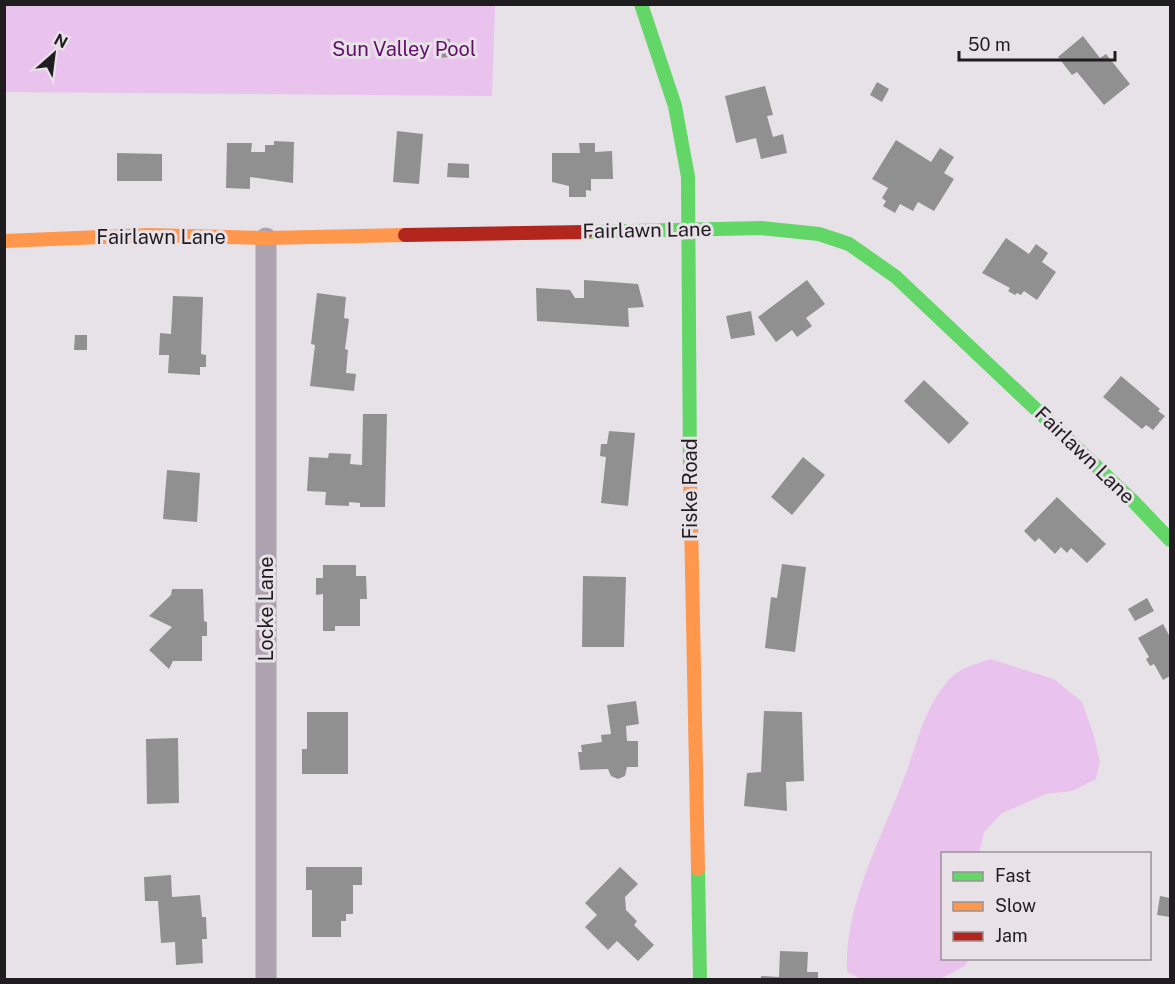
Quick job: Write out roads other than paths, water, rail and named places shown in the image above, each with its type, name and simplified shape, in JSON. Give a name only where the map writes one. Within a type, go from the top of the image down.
[{"type":"street","name":"Fiske Road","points":[[641,4],[675,106],[688,177],[691,578],[700,980]]},
{"type":"street","name":"Fairlawn Lane","points":[[4,241],[149,236],[266,238],[689,229],[797,230],[831,236],[861,249],[897,277],[1126,494],[1170,540]]},
{"type":"street","name":"Locke Lane","points":[[266,238],[266,980]]},
{"type":"park label","name":"Sun Valley Pool","points":[[404,49]]}]
